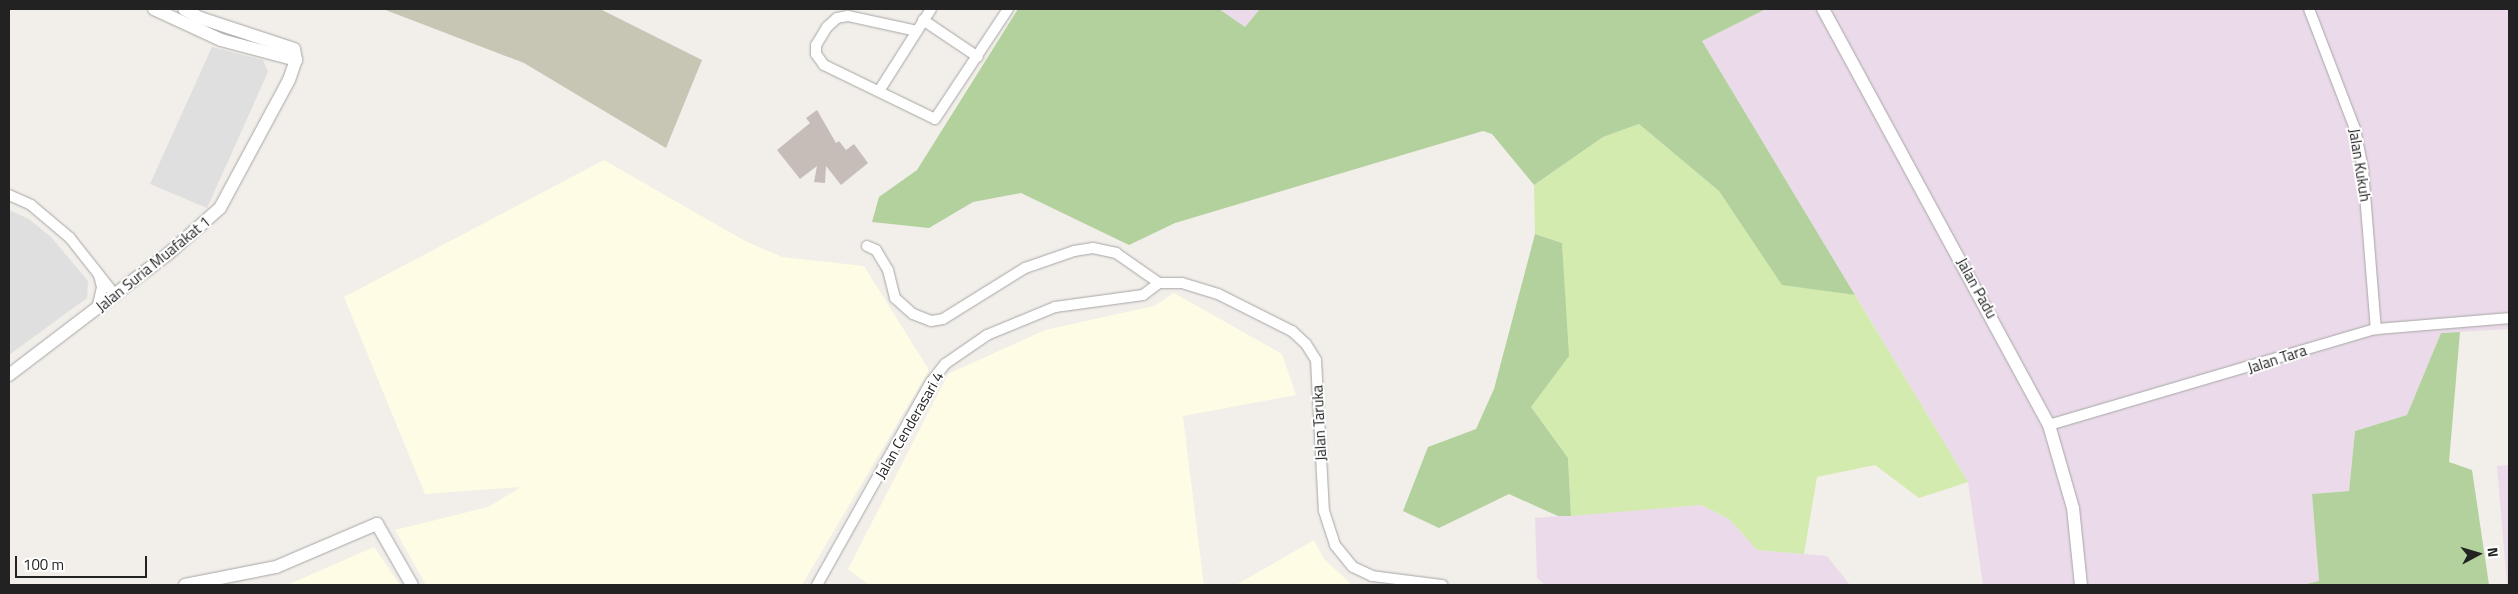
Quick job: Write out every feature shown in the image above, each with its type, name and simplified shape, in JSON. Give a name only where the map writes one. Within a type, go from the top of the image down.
[{"type":"street","points":[[154,9],[221,40],[296,60],[294,48],[200,18],[184,9]]},
{"type":"street","points":[[879,92],[931,9]]},
{"type":"street","points":[[917,31],[848,16],[837,18],[827,27],[816,45],[816,54],[824,65],[935,119],[978,57],[1008,9]]},
{"type":"street","name":"Jalan Padu","points":[[1823,9],[2049,424],[2073,508],[2082,585]]},
{"type":"street","name":"Jalan Kukuh","points":[[2309,9],[2355,129],[2363,169],[2376,329]]},
{"type":"street","points":[[924,20],[978,57]]},
{"type":"street","name":"Jalan Suria Muafakat 1","points":[[9,375],[97,309],[220,208],[289,80],[296,60]]},
{"type":"street","points":[[9,195],[48,217],[98,272],[114,295]]},
{"type":"street","points":[[867,246],[876,250],[888,270],[895,298],[913,314],[931,321],[943,320],[1025,268],[1074,251],[1093,248],[1116,253],[1159,283]]},
{"type":"street","points":[[97,309],[102,287],[98,272]]},
{"type":"street","name":"Jalan Cenderasari 4","points":[[817,585],[931,382],[945,364],[987,335],[1055,307],[1143,295],[1159,283]]},
{"type":"street","name":"Jalan Taruka","points":[[1159,283],[1182,283],[1218,294],[1292,331],[1306,344],[1316,360],[1324,510],[1335,545],[1353,566],[1372,576],[1442,585]]},
{"type":"street","name":"Jalan Tara","points":[[2049,424],[2376,329],[2509,318]]},
{"type":"street","points":[[185,585],[276,567],[377,524],[412,585]]},
{"type":"shaded area","points":[[383,9],[600,9],[702,60],[666,148],[524,63]]},
{"type":"shaded area","points":[[1219,9],[1260,9],[1245,27]]},
{"type":"shaded area","points":[[1766,9],[2509,9],[2509,329],[2441,333],[2407,415],[2355,431],[2349,491],[2312,494],[2319,581],[2302,585],[1983,585],[1968,482],[1702,41]]},
{"type":"shaded area","points":[[212,47],[263,60],[268,72],[207,208],[150,184]]},
{"type":"shaded area","points":[[604,160],[745,241],[782,257],[864,266],[929,370],[802,585],[426,585],[395,530],[488,507],[521,487],[425,494],[344,297]]},
{"type":"shaded area","points":[[9,210],[29,219],[51,237],[88,281],[87,298],[9,355]]},
{"type":"shaded area","points":[[1174,293],[1282,354],[1296,395],[1183,416],[1204,585],[869,585],[848,569],[948,374],[1045,330],[1154,306]]},
{"type":"shaded area","points":[[2509,465],[2509,585],[2507,585],[2497,466]]},
{"type":"shaded area","points":[[1701,505],[1729,519],[1757,550],[1827,556],[1850,585],[1545,585],[1537,578],[1535,518]]},
{"type":"shaded area","points":[[1314,540],[1324,559],[1352,585],[1236,585]]},
{"type":"shaded area","points":[[374,547],[400,585],[287,585]]},
{"type":"green space","points":[[1018,9],[1219,9],[1245,27],[1260,9],[1766,9],[1702,41],[1855,295],[1782,285],[1719,191],[1639,124],[1603,137],[1534,185],[1492,134],[1483,131],[1175,223],[1129,245],[1021,193],[973,202],[929,228],[872,222],[879,197],[917,170]]},
{"type":"green space","points":[[1639,124],[1719,191],[1782,284],[1855,295],[1968,482],[1919,498],[1875,465],[1817,477],[1804,554],[1757,550],[1729,519],[1701,505],[1571,516],[1568,458],[1531,407],[1568,356],[1562,243],[1535,234],[1534,185],[1603,137]]},
{"type":"green space","points":[[1535,234],[1562,243],[1569,356],[1531,407],[1568,458],[1571,516],[1558,516],[1509,494],[1439,528],[1403,511],[1428,447],[1476,429],[1494,389]]},
{"type":"green space","points":[[2460,332],[2449,462],[2472,470],[2489,585],[2302,585],[2319,581],[2312,494],[2349,491],[2355,431],[2407,415],[2441,333]]},
{"type":"building","points":[[817,110],[836,143],[839,141],[846,150],[854,144],[868,163],[841,185],[826,166],[825,183],[814,182],[817,166],[800,179],[777,150],[810,123],[806,118]]}]
